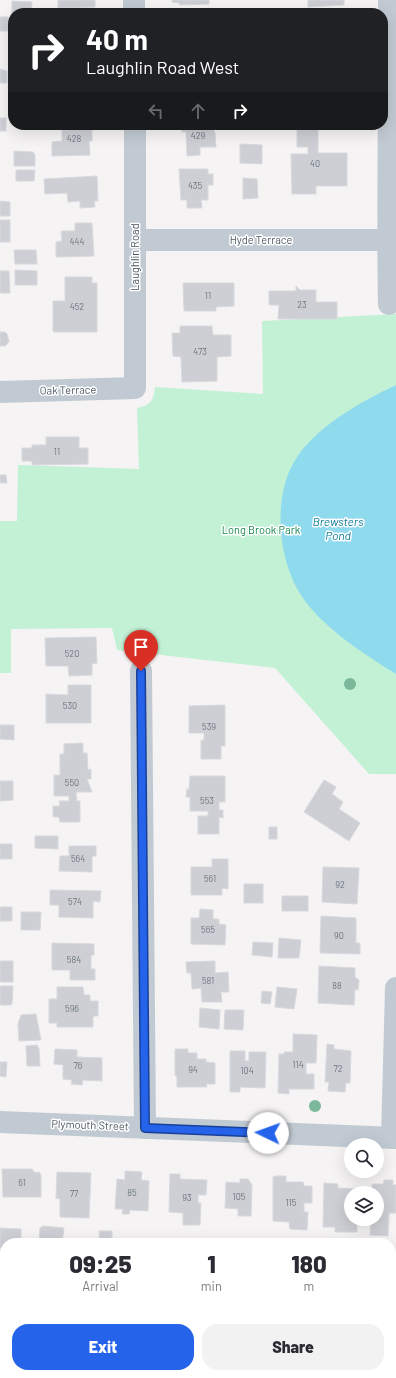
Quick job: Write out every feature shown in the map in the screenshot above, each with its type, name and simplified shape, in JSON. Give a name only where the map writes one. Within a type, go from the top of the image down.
[{"type":"street","points":[[389,0],[393,88],[387,240],[389,304]]},
{"type":"street","name":"Laughlin Road","points":[[135,130],[135,388]]},
{"type":"street","name":"Hyde Terrace","points":[[135,240],[387,240]]},
{"type":"street","name":"Oak Terrace","points":[[0,392],[135,388]]},
{"type":"street","points":[[141,671],[145,1128]]},
{"type":"street","points":[[394,1138],[396,988]]},
{"type":"street","name":"Plymouth Street","points":[[0,1122],[394,1138]]},
{"type":"green space","name":"Long Brook Park","points":[[396,314],[396,774],[369,774],[275,668],[117,650],[112,628],[11,629],[11,673],[0,673],[0,521],[17,521],[18,465],[139,469],[137,408],[145,406],[150,402],[154,395],[155,387],[263,394],[262,321]]},
{"type":"water","name":"Brewsters Pond","points":[[396,385],[396,674],[346,640],[321,620],[311,609],[298,591],[288,567],[283,550],[280,524],[284,487],[290,470],[302,450],[313,438],[339,417],[368,399]]},
{"type":"building","points":[[58,0],[95,0],[95,7],[58,8]]},
{"type":"building","points":[[172,0],[209,0],[209,4],[180,5],[179,3],[172,2]]},
{"type":"building","points":[[308,0],[344,0],[344,5],[308,7]]},
{"type":"building","points":[[12,1],[32,2],[31,8],[12,8]]},
{"type":"building","points":[[0,17],[8,17],[8,31],[0,31]]},
{"type":"building","points":[[0,69],[7,71],[7,83],[0,83]]},
{"type":"building","points":[[0,118],[6,118],[6,131],[0,131]]},
{"type":"building","points":[[62,130],[92,130],[92,141],[89,141],[90,155],[52,156],[52,142],[62,141]]},
{"type":"building","points":[[182,130],[213,130],[215,133],[216,147],[200,147],[200,155],[187,156],[186,132],[182,132]]},
{"type":"building","points":[[297,130],[318,130],[318,153],[347,153],[347,186],[316,186],[316,194],[292,194],[291,154],[308,154],[308,147],[297,147]]},
{"type":"building","points":[[240,144],[262,145],[262,164],[240,163]]},
{"type":"building","points":[[14,151],[33,152],[35,155],[35,166],[14,166]]},
{"type":"building","points":[[179,169],[208,169],[208,174],[213,174],[213,185],[208,185],[208,200],[201,200],[202,208],[187,208],[187,200],[181,200]]},
{"type":"building","points":[[16,170],[35,170],[34,181],[16,181]]},
{"type":"building","points":[[97,176],[98,201],[94,201],[95,207],[80,208],[80,201],[68,202],[67,193],[45,194],[44,179]]},
{"type":"building","points":[[243,178],[257,179],[258,198],[243,199]]},
{"type":"building","points":[[0,201],[10,202],[10,216],[0,216]]},
{"type":"building","points":[[0,220],[10,220],[10,242],[0,242]]},
{"type":"building","points":[[75,223],[92,223],[94,256],[56,257],[56,242],[62,241],[61,231],[75,231]]},
{"type":"building","points":[[14,250],[36,250],[37,264],[15,264]]},
{"type":"building","points":[[15,270],[37,271],[37,285],[15,285]]},
{"type":"building","points":[[0,271],[9,271],[10,293],[0,293]]},
{"type":"building","points":[[65,277],[92,277],[92,283],[97,283],[97,332],[53,331],[53,301],[65,301]]},
{"type":"building","points":[[183,283],[234,283],[234,306],[216,307],[216,311],[184,311]]},
{"type":"building","points":[[296,286],[300,290],[316,290],[316,302],[337,302],[337,319],[278,319],[279,305],[269,305],[269,291],[296,291]]},
{"type":"building","points":[[180,326],[212,326],[213,335],[231,335],[231,356],[217,357],[217,381],[182,382],[181,357],[173,356],[172,333],[180,333]]},
{"type":"building","points":[[0,332],[5,332],[7,334],[9,342],[5,346],[0,346]]},
{"type":"building","points":[[46,437],[79,437],[79,448],[88,448],[88,464],[32,465],[32,461],[22,461],[22,448],[32,448],[32,445],[46,445]]},
{"type":"building","points":[[0,475],[6,475],[7,483],[0,483]]},
{"type":"building","points":[[96,637],[97,663],[92,664],[92,675],[69,676],[68,666],[46,666],[45,638]]},
{"type":"building","points":[[68,685],[91,685],[91,723],[46,723],[46,694],[68,695]]},
{"type":"building","points":[[225,705],[225,746],[221,746],[221,759],[201,759],[201,740],[204,740],[204,733],[189,733],[189,706]]},
{"type":"building","points":[[0,725],[14,725],[14,740],[0,739]]},
{"type":"building","points":[[83,743],[83,753],[87,753],[88,770],[91,769],[91,779],[87,779],[92,792],[76,792],[77,801],[80,801],[80,822],[60,822],[59,817],[53,817],[53,806],[60,806],[59,801],[69,801],[69,796],[54,796],[54,775],[60,775],[60,754],[64,754],[64,744]]},
{"type":"building","points":[[190,776],[225,776],[225,802],[219,802],[219,810],[223,810],[223,818],[219,817],[219,834],[198,834],[198,816],[208,816],[208,811],[190,811],[190,797],[186,797],[187,789],[189,790]]},
{"type":"building","points":[[324,780],[336,787],[332,794],[343,802],[339,809],[360,823],[349,841],[304,812]]},
{"type":"building","points":[[0,781],[13,781],[13,800],[0,801]]},
{"type":"building","points":[[269,827],[277,827],[277,839],[269,839]]},
{"type":"building","points":[[35,836],[58,836],[58,849],[35,848]]},
{"type":"building","points":[[0,844],[12,844],[12,859],[0,859]]},
{"type":"building","points":[[69,846],[96,846],[96,856],[92,856],[92,872],[59,871],[60,856],[69,856]]},
{"type":"building","points":[[212,859],[228,859],[228,889],[222,888],[222,895],[191,895],[191,867],[212,867]]},
{"type":"building","points":[[323,867],[359,868],[357,904],[322,902]]},
{"type":"building","points":[[244,884],[263,884],[263,903],[244,903]]},
{"type":"building","points":[[50,890],[101,891],[100,902],[93,901],[93,918],[59,917],[59,905],[50,905]]},
{"type":"building","points":[[282,896],[308,896],[308,911],[282,911]]},
{"type":"building","points":[[0,907],[12,907],[12,921],[0,921]]},
{"type":"building","points":[[200,909],[213,910],[213,919],[219,919],[219,924],[226,925],[225,945],[191,944],[191,918],[199,918]]},
{"type":"building","points":[[21,912],[41,912],[40,930],[21,930]]},
{"type":"building","points":[[321,916],[356,918],[356,943],[360,943],[360,954],[320,953]]},
{"type":"building","points":[[279,938],[301,940],[299,958],[278,958]]},
{"type":"building","points":[[253,942],[273,943],[272,957],[252,955]]},
{"type":"building","points":[[52,943],[94,944],[94,955],[91,955],[91,969],[95,969],[95,980],[70,980],[70,970],[52,970]]},
{"type":"building","points":[[0,961],[13,961],[13,982],[0,982]]},
{"type":"building","points":[[215,961],[215,973],[228,972],[229,992],[221,992],[222,1002],[202,1002],[201,988],[192,989],[191,973],[187,973],[186,962]]},
{"type":"building","points":[[319,966],[355,968],[355,977],[359,980],[358,990],[355,989],[354,1005],[318,1003]]},
{"type":"building","points":[[0,986],[13,986],[12,1004],[0,1005]]},
{"type":"building","points":[[57,987],[83,987],[84,995],[90,995],[90,1001],[98,1001],[98,1016],[93,1016],[93,1027],[57,1027],[57,1023],[49,1023],[49,999],[57,999]]},
{"type":"building","points":[[277,987],[297,989],[294,1009],[275,1007]]},
{"type":"building","points":[[262,991],[272,992],[270,1004],[261,1003]]},
{"type":"building","points":[[200,1008],[220,1010],[219,1029],[199,1027]]},
{"type":"building","points":[[225,1010],[244,1010],[243,1030],[224,1029]]},
{"type":"building","points":[[36,1014],[41,1040],[19,1041],[18,1024],[21,1015]]},
{"type":"building","points":[[293,1034],[317,1035],[316,1063],[306,1063],[306,1074],[314,1074],[314,1089],[289,1089],[289,1094],[278,1093],[279,1054],[284,1054],[284,1052],[293,1052]]},
{"type":"building","points":[[327,1044],[334,1045],[334,1049],[351,1051],[350,1083],[346,1083],[345,1092],[328,1091],[329,1082],[325,1082]]},
{"type":"building","points":[[37,1045],[39,1049],[40,1066],[27,1066],[26,1046]]},
{"type":"building","points":[[55,1049],[77,1050],[77,1057],[102,1058],[102,1081],[83,1080],[82,1085],[71,1084],[72,1080],[63,1079],[63,1065],[54,1064]]},
{"type":"building","points":[[175,1049],[188,1049],[188,1053],[197,1053],[197,1059],[206,1059],[206,1062],[215,1063],[215,1084],[206,1084],[207,1087],[177,1087],[177,1077],[175,1075]]},
{"type":"building","points":[[230,1051],[245,1051],[245,1061],[249,1061],[249,1052],[266,1052],[265,1088],[240,1087],[240,1092],[230,1092]]},
{"type":"building","points":[[0,1062],[7,1062],[6,1077],[0,1076]]},
{"type":"building","points":[[2,1169],[32,1169],[35,1173],[39,1172],[41,1175],[41,1197],[3,1197]]},
{"type":"building","points":[[125,1171],[142,1172],[141,1180],[149,1181],[148,1211],[130,1210],[129,1214],[122,1214],[123,1209],[115,1209],[117,1179],[125,1180]]},
{"type":"building","points":[[57,1172],[91,1173],[89,1218],[60,1217],[60,1199],[56,1198]]},
{"type":"building","points":[[170,1174],[180,1174],[180,1179],[207,1180],[206,1195],[198,1195],[198,1203],[201,1203],[200,1225],[183,1225],[183,1213],[169,1212]]},
{"type":"building","points":[[286,1176],[286,1182],[303,1182],[304,1186],[312,1186],[312,1203],[304,1203],[304,1212],[308,1212],[307,1230],[290,1229],[289,1222],[273,1221],[273,1177]]},
{"type":"building","points":[[240,1179],[248,1179],[252,1185],[251,1216],[238,1216],[238,1209],[225,1208],[226,1182],[240,1183]]},
{"type":"building","points":[[384,1180],[393,1180],[393,1185],[396,1185],[396,1213],[389,1213],[388,1236],[370,1235],[371,1226],[384,1226],[384,1186],[372,1186],[372,1184],[383,1184]]},
{"type":"building","points":[[324,1183],[338,1184],[338,1188],[344,1188],[344,1226],[357,1226],[357,1232],[335,1232],[335,1227],[323,1227]]},
{"type":"building","points":[[43,1226],[64,1228],[63,1238],[39,1238],[40,1228]]},
{"type":"building","points":[[0,1228],[21,1229],[21,1238],[0,1238]]},
{"type":"building","points":[[99,1231],[112,1231],[112,1238],[100,1238]]},
{"type":"route","points":[[141,671],[145,1128],[268,1133]]}]
